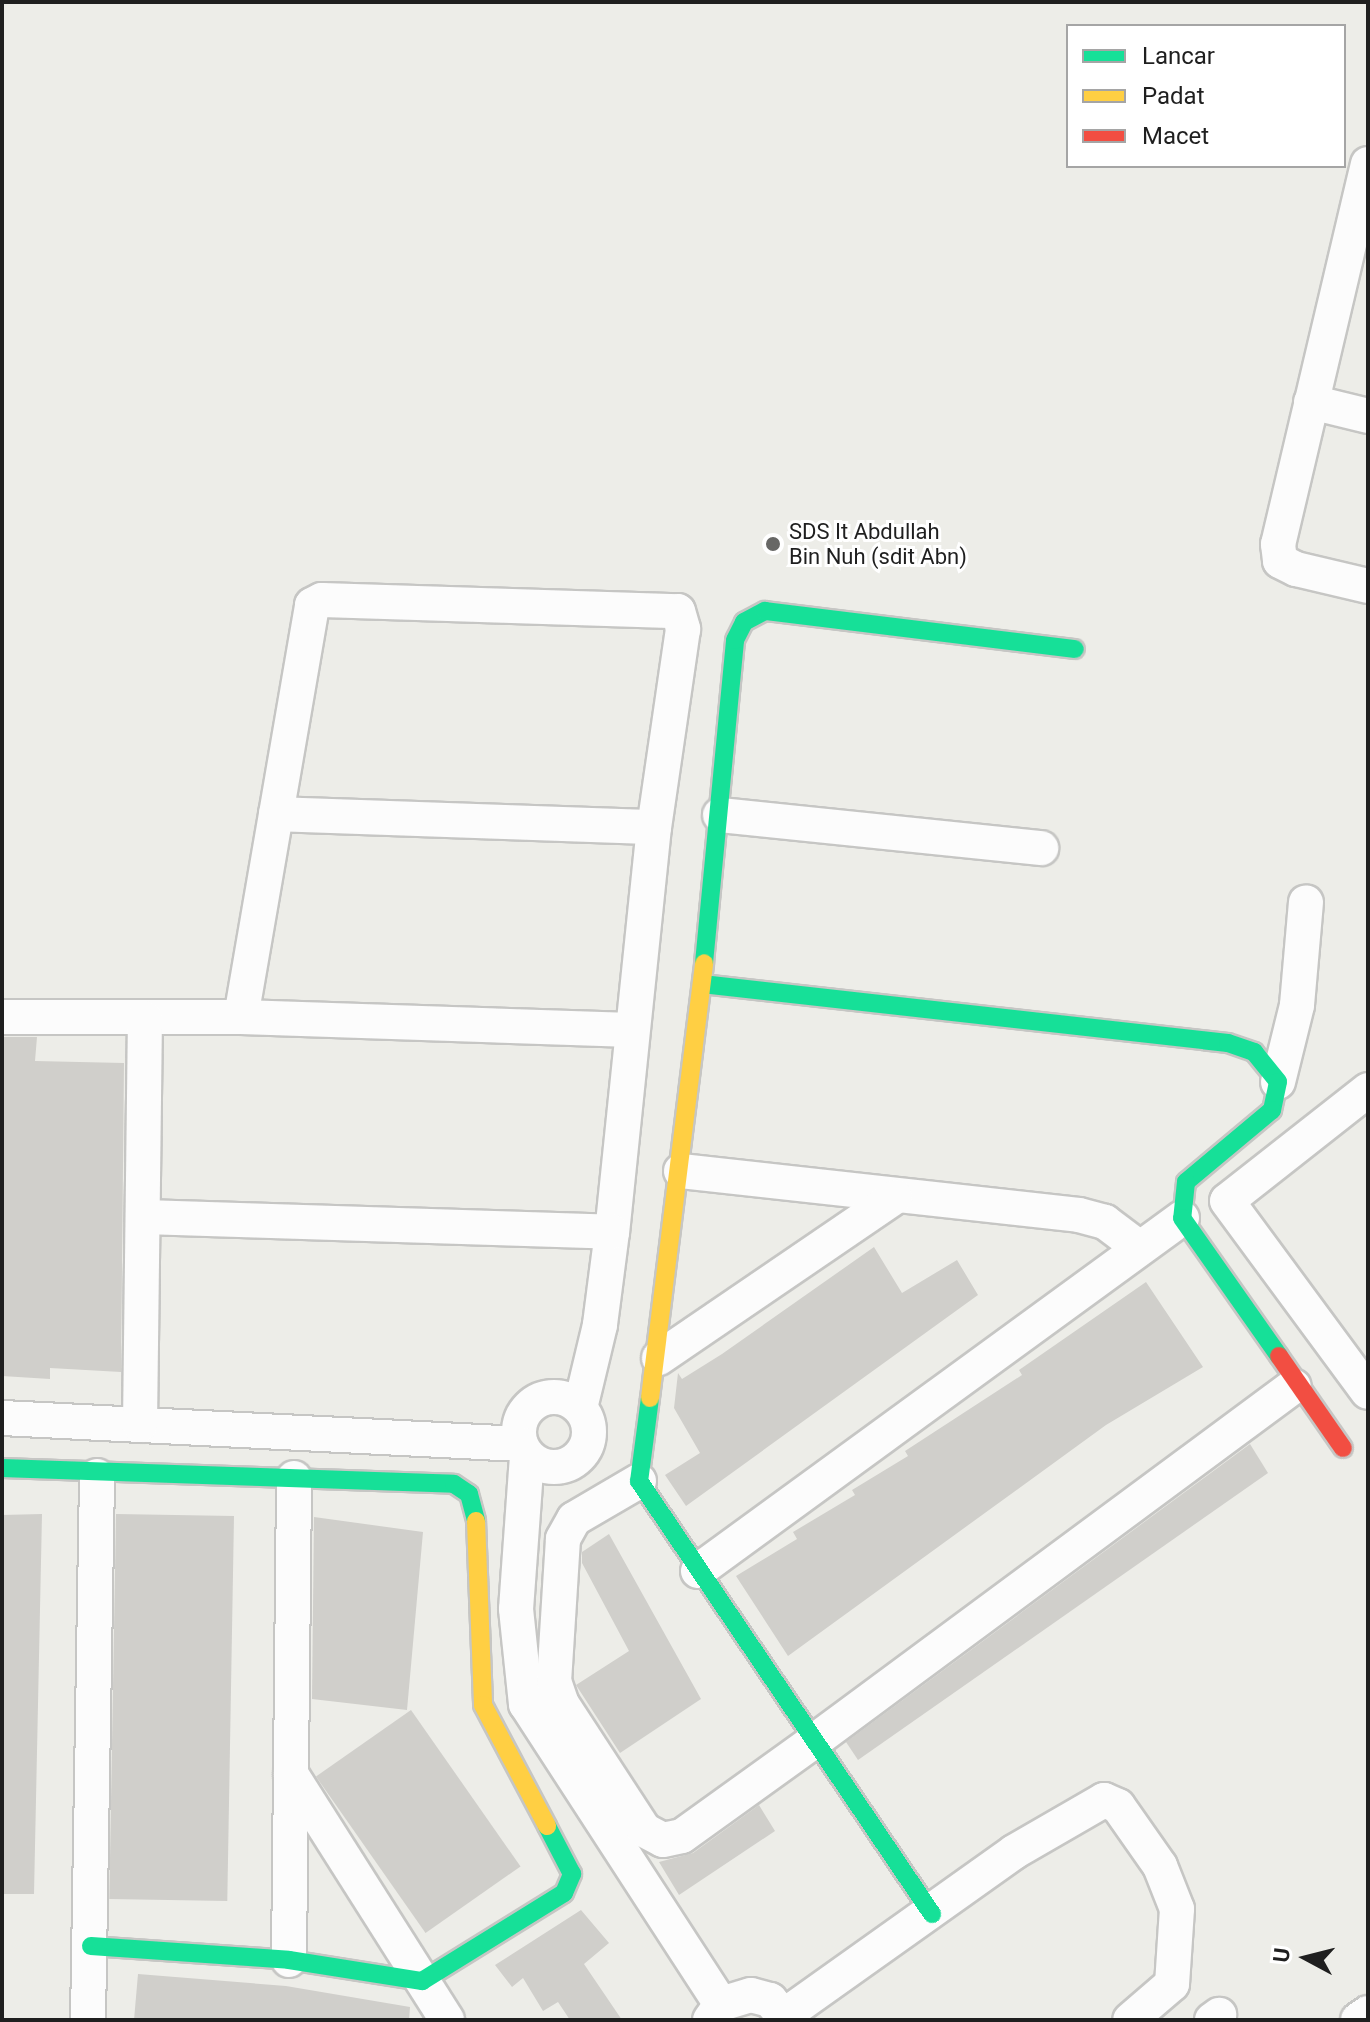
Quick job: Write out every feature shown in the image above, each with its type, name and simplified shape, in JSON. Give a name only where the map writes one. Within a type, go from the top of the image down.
[{"type":"street","points":[[1368,164],[1359,246],[1311,402],[1278,544],[1280,561],[1368,586]]},
{"type":"street","points":[[1311,402],[1368,416]]},
{"type":"street","points":[[2,1418],[524,1450],[552,1468],[577,1459],[589,1434],[580,1408],[600,1325],[612,1232],[654,827],[683,629],[678,611],[670,607],[322,600],[312,605],[241,1017]]},
{"type":"street","points":[[932,1914],[639,1481],[659,1358],[681,1171],[720,815],[735,640],[744,622],[765,611],[1075,649]]},
{"type":"street","points":[[276,814],[654,827]]},
{"type":"street","points":[[720,815],[1041,848]]},
{"type":"street","points":[[1306,902],[1297,1005],[1272,1110],[1259,1126],[1186,1182],[1182,1218],[1294,1386],[1343,1448]]},
{"type":"street","points":[[702,984],[1228,1043],[1254,1052],[1278,1082]]},
{"type":"street","points":[[2,1017],[241,1017],[632,1030]]},
{"type":"street","points":[[140,1425],[145,1217],[145,1018]]},
{"type":"street","points":[[1364,1101],[1227,1201],[1368,1392]]},
{"type":"street","points":[[681,1171],[1079,1215],[1105,1222],[1136,1245]]},
{"type":"street","points":[[659,1358],[895,1197]]},
{"type":"street","points":[[145,1217],[612,1232]]},
{"type":"street","points":[[698,1571],[1136,1245],[1182,1218]]},
{"type":"street","points":[[639,1481],[574,1519],[563,1539],[554,1681],[562,1704],[644,1830],[663,1840],[682,1836],[813,1742],[1294,1386]]},
{"type":"street","points":[[580,1408],[556,1396],[542,1398],[522,1417],[524,1450],[516,1609],[526,1704],[716,2012],[751,1995],[770,2000],[786,2018],[1014,1852],[1099,1802],[1118,1806],[1171,1889],[1179,1939],[1172,1984],[1130,2020]]},
{"type":"street","points":[[2,1468],[97,1476],[294,1478],[454,1484],[469,1494],[476,1515],[483,1705],[572,1874],[564,1893],[422,1981],[289,1960],[91,1946]]},
{"type":"street","points":[[88,2020],[97,1476]]},
{"type":"street","points":[[289,1960],[294,1478]]},
{"type":"street","points":[[291,1774],[447,2020]]},
{"type":"street","points":[[1358,2020],[1368,2013]]},
{"type":"building","points":[[4,1037],[37,1037],[35,1061],[124,1063],[121,1372],[50,1368],[50,1379],[2,1376]]},
{"type":"building","points":[[874,1247],[902,1293],[957,1260],[978,1295],[686,1506],[665,1475],[700,1453],[674,1408],[678,1373],[682,1379],[722,1354]]},
{"type":"building","points":[[1146,1282],[1203,1367],[1106,1425],[788,1656],[736,1576],[797,1539],[793,1532],[855,1495],[852,1490],[908,1456],[905,1451],[1022,1375],[1019,1370]]},
{"type":"building","points":[[1250,1444],[1268,1473],[858,1760],[846,1742]]},
{"type":"building","points":[[42,1514],[34,1894],[2,1894],[2,1515]]},
{"type":"building","points":[[116,1514],[234,1516],[227,1901],[109,1899]]},
{"type":"building","points":[[314,1517],[423,1532],[407,1710],[312,1699]]},
{"type":"building","points":[[609,1534],[701,1699],[620,1753],[576,1685],[629,1651],[582,1563],[582,1552]]},
{"type":"building","points":[[411,1710],[521,1866],[426,1933],[316,1777]]},
{"type":"building","points":[[759,1805],[775,1831],[679,1895],[659,1862],[693,1853]]},
{"type":"building","points":[[581,1910],[609,1943],[584,1964],[622,2020],[570,2020],[558,2002],[543,2011],[523,1978],[512,1987],[495,1965]]},
{"type":"building","points":[[138,1974],[286,1986],[410,2007],[409,2020],[134,2020]]},
{"type":"traffic: fast","points":[[704,963],[735,640],[744,622],[765,611],[1075,649]]},
{"type":"traffic: fast","points":[[702,984],[1228,1043],[1254,1052],[1278,1082],[1272,1110],[1186,1182],[1182,1218],[1279,1356]]},
{"type":"traffic: fast","points":[[650,1398],[639,1481],[932,1914]]},
{"type":"traffic: fast","points":[[2,1468],[454,1484],[469,1494],[476,1521]]},
{"type":"traffic: fast","points":[[91,1946],[289,1960],[422,1981],[564,1893],[572,1874],[547,1826]]},
{"type":"traffic: slow","points":[[650,1398],[704,963]]},
{"type":"traffic: slow","points":[[476,1521],[483,1705],[547,1826]]},
{"type":"traffic: jam","points":[[1279,1356],[1343,1448]]},
{"type":"place","name":"SDS It Abdullah Bin Nuh (sdit Abn)","points":[[773,544]]}]
